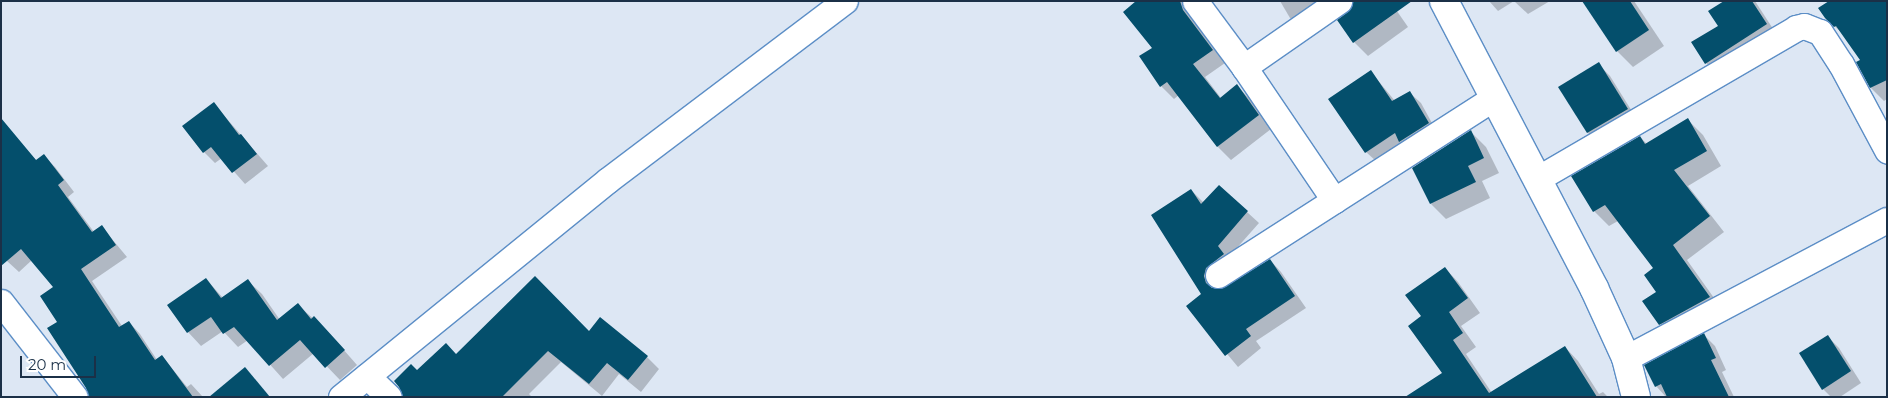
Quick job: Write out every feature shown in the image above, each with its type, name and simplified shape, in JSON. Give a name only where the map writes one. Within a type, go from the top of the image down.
[{"type":"street","points":[[1195,1],[1244,68],[1334,200]]},
{"type":"street","points":[[1244,68],[1339,1]]},
{"type":"street","points":[[1444,1],[1594,288],[1626,358],[1636,397]]},
{"type":"street","points":[[341,397],[608,180],[834,4]]},
{"type":"street","points":[[1537,179],[1796,28],[1804,26],[1820,32],[1841,64],[1887,150]]},
{"type":"street","points":[[1218,275],[1494,98]]},
{"type":"street","points":[[1626,358],[1887,220]]},
{"type":"street","points":[[1,302],[75,397]]},
{"type":"street","points":[[367,376],[389,397]]},
{"type":"building","points":[[1136,1],[1180,1],[1183,10],[1213,50],[1193,64],[1220,98],[1237,84],[1259,115],[1217,147],[1167,82],[1160,87],[1139,56],[1152,48],[1123,12]]},
{"type":"building","points":[[1353,1],[1412,1],[1353,43],[1337,20],[1348,12]]},
{"type":"building","points":[[1582,1],[1630,1],[1649,30],[1616,52]]},
{"type":"building","points":[[1724,1],[1752,1],[1767,24],[1705,64],[1691,42],[1718,26],[1708,11]]},
{"type":"building","points":[[1829,1],[1887,1],[1887,80],[1870,88],[1856,62],[1860,60],[1836,26],[1834,27],[1825,18],[1818,8]]},
{"type":"building","points":[[1599,62],[1628,109],[1587,133],[1558,87]]},
{"type":"building","points":[[1371,70],[1392,101],[1410,91],[1429,123],[1399,142],[1395,133],[1365,153],[1328,99]]},
{"type":"building","points":[[214,102],[239,135],[241,134],[257,154],[232,173],[211,147],[203,153],[182,126]]},
{"type":"building","points":[[1,118],[36,160],[44,154],[64,180],[58,185],[92,232],[102,225],[116,245],[81,269],[119,327],[129,321],[155,360],[162,355],[193,397],[89,397],[86,388],[47,328],[57,322],[40,296],[53,287],[21,249],[1,266]]},
{"type":"building","points":[[1688,118],[1707,151],[1674,170],[1710,216],[1673,245],[1710,297],[1659,325],[1642,301],[1656,292],[1644,275],[1653,268],[1605,205],[1593,212],[1571,176],[1640,136],[1645,144]]},
{"type":"building","points":[[1471,130],[1484,158],[1468,166],[1476,182],[1430,204],[1412,168]]},
{"type":"building","points":[[1219,185],[1248,211],[1218,246],[1224,254],[1206,268],[1204,276],[1206,283],[1212,288],[1225,287],[1270,259],[1295,296],[1246,329],[1251,336],[1225,356],[1186,306],[1201,294],[1151,215],[1191,189],[1201,204]]},
{"type":"building","points":[[1445,267],[1468,298],[1449,312],[1463,333],[1453,340],[1489,393],[1565,346],[1597,397],[1405,397],[1442,373],[1408,326],[1421,316],[1405,295]]},
{"type":"building","points":[[535,276],[589,331],[600,317],[648,356],[628,380],[607,363],[589,384],[548,351],[502,397],[403,397],[394,381],[411,364],[417,370],[446,343],[456,354]]},
{"type":"building","points":[[206,278],[221,298],[248,279],[277,320],[298,303],[311,319],[314,316],[345,350],[325,368],[300,340],[269,366],[234,327],[223,334],[211,317],[187,333],[167,305]]},
{"type":"building","points":[[1704,333],[1716,358],[1711,360],[1729,397],[1667,397],[1661,384],[1655,387],[1644,365]]},
{"type":"building","points":[[1828,335],[1851,371],[1822,390],[1799,353]]},
{"type":"building","points":[[245,367],[270,397],[209,397]]}]
